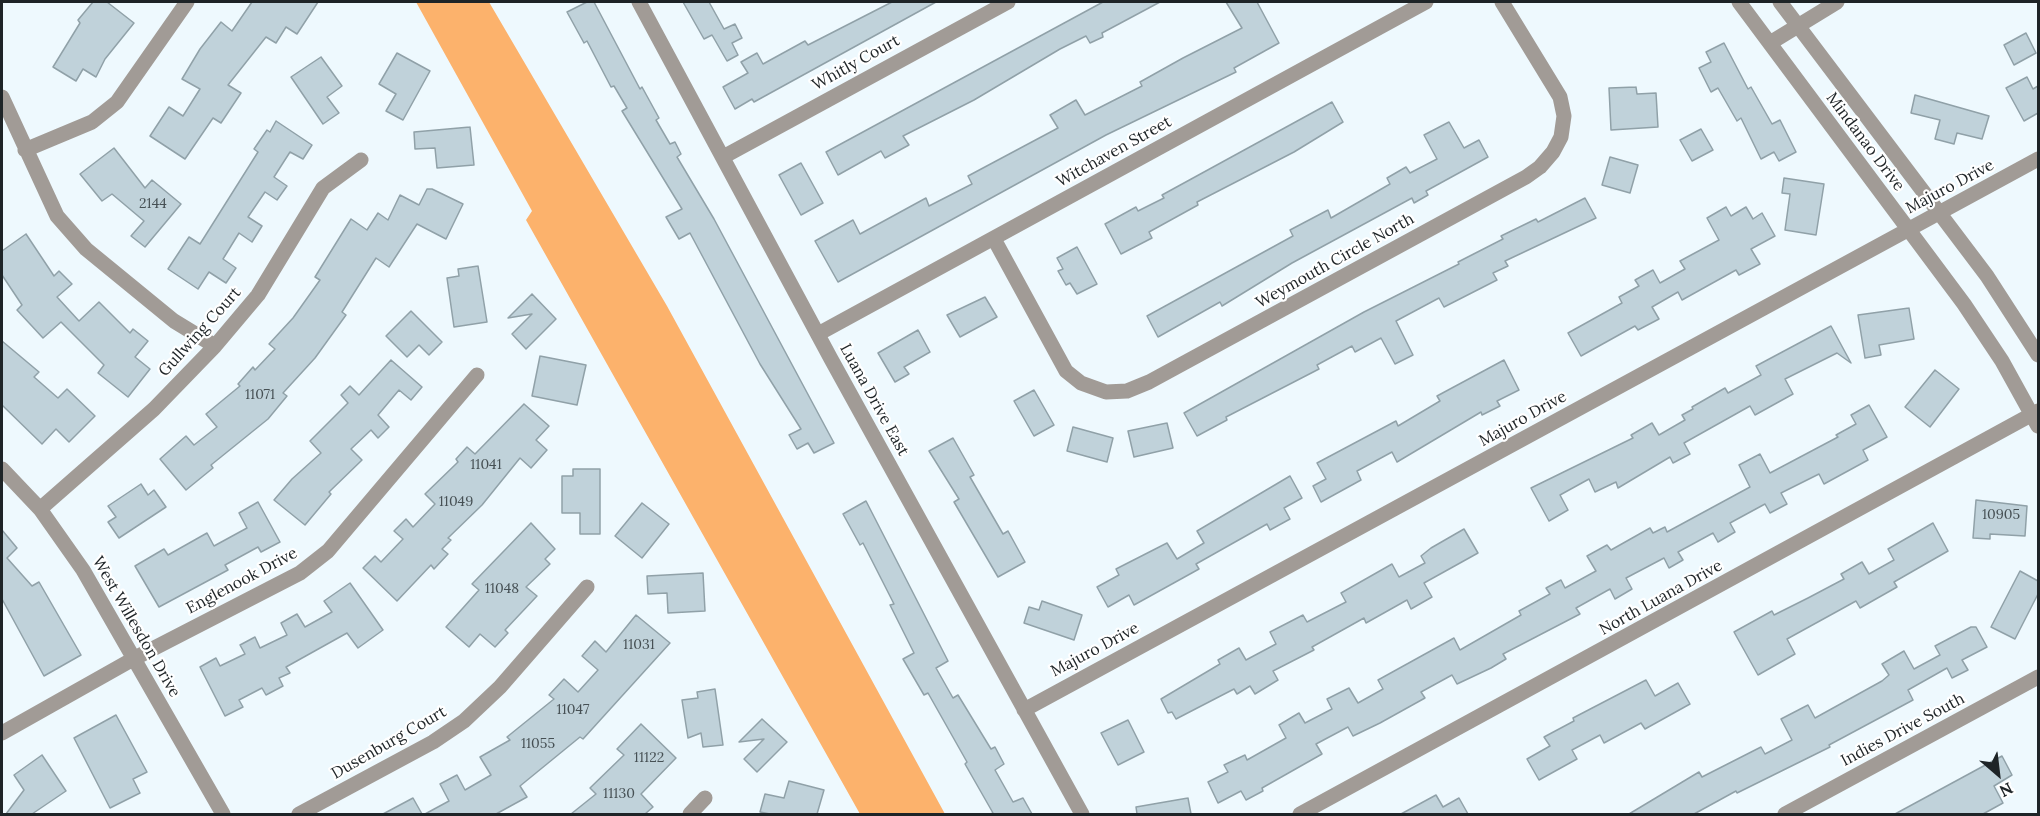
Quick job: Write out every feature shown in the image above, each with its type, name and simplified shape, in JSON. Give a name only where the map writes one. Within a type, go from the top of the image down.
[{"type":"street","points":[[25,150],[92,122],[117,102],[187,2]]},
{"type":"street","name":"Luana Drive East","points":[[639,2],[818,334],[1082,814]]},
{"type":"street","name":"Whitly Court","points":[[723,157],[1008,2]]},
{"type":"street","name":"Witchaven Street","points":[[818,334],[1426,2]]},
{"type":"street","name":"Weymouth Circle North","points":[[994,239],[1066,371],[1092,389],[1106,392],[1127,391],[1227,340],[1526,177],[1553,152],[1561,137],[1564,116],[1560,97],[1502,2]]},
{"type":"street","name":"Mindanao Drive","points":[[1739,2],[1983,333],[2037,417]]},
{"type":"street","name":"Mindanao Drive","points":[[1780,2],[1987,276],[2038,355]]},
{"type":"street","points":[[1770,43],[1798,23],[1837,2]]},
{"type":"street","points":[[2,97],[57,216],[86,249],[174,321],[215,346]]},
{"type":"street","name":"Majuro Drive","points":[[1024,710],[2038,159]]},
{"type":"street","name":"Gullwing Court","points":[[40,509],[154,409],[215,346],[258,295],[323,188],[361,160]]},
{"type":"street","name":"Englenook Drive","points":[[2,733],[135,658],[300,573],[328,551],[477,375]]},
{"type":"street","name":"North Luana Drive","points":[[1300,814],[2037,417]]},
{"type":"street","name":"West Willesdon Drive","points":[[2,470],[40,509],[83,570],[223,814]]},
{"type":"street","name":"Dusenburg Court","points":[[299,814],[433,742],[464,721],[500,687],[587,587]]},
{"type":"street","name":"Indies Drive South","points":[[1785,814],[2038,677]]},
{"type":"street","points":[[690,814],[705,798]]},
{"type":"shaded area","points":[[416,2],[489,2],[667,306],[945,814],[860,814],[526,220],[532,211]]},
{"type":"building","points":[[93,2],[107,2],[134,23],[105,59],[96,77],[83,69],[76,81],[53,67],[80,23],[78,20]]},
{"type":"building","points":[[252,2],[318,2],[297,34],[286,27],[276,43],[266,37],[228,85],[241,93],[221,123],[213,118],[185,159],[150,136],[169,107],[183,116],[200,89],[182,79],[200,49],[221,22],[232,31]]},
{"type":"building","points":[[587,2],[594,2],[640,89],[642,87],[659,118],[656,120],[670,144],[675,142],[681,154],[677,157],[714,219],[834,443],[814,453],[808,443],[797,449],[789,435],[801,429],[760,364],[690,233],[679,239],[666,217],[682,209],[622,111],[627,108],[614,86],[611,87],[587,41],[584,43],[567,12]]},
{"type":"building","points":[[683,2],[709,2],[724,29],[735,24],[742,38],[732,43],[738,55],[727,61],[712,35],[704,39]]},
{"type":"building","points":[[892,2],[936,2],[754,102],[752,99],[735,109],[723,87],[748,73],[741,62],[757,53],[763,64],[805,41],[808,45]]},
{"type":"building","points":[[1103,2],[1160,2],[1102,33],[1103,37],[1090,43],[1086,36],[974,100],[903,136],[909,145],[885,158],[881,151],[838,175],[826,152]]},
{"type":"building","points":[[1226,2],[1257,2],[1279,43],[1234,68],[1236,72],[1106,135],[838,282],[815,241],[853,220],[860,234],[926,198],[929,206],[972,184],[968,176],[1058,128],[1050,115],[1076,100],[1085,115],[1142,86],[1140,82],[1183,58],[1242,28]]},
{"type":"building","points":[[2026,33],[2036,53],[2014,65],[2004,45]]},
{"type":"building","points":[[1724,43],[1748,89],[1751,87],[1772,124],[1780,120],[1796,152],[1779,161],[1774,152],[1761,159],[1741,118],[1737,121],[1718,88],[1711,92],[1699,68],[1711,62],[1706,52]]},
{"type":"building","points":[[397,53],[430,71],[403,120],[386,111],[396,94],[379,84]]},
{"type":"building","points":[[321,57],[342,86],[327,97],[339,113],[323,124],[291,77]]},
{"type":"building","points":[[2027,77],[2033,89],[2038,86],[2038,113],[2024,121],[2006,88]]},
{"type":"building","points":[[1636,87],[1637,94],[1656,93],[1658,127],[1611,130],[1609,88]]},
{"type":"building","points":[[1915,95],[1989,116],[1982,139],[1957,133],[1954,144],[1935,139],[1940,120],[1911,113]]},
{"type":"building","points":[[1332,102],[1343,122],[1294,152],[1197,202],[1198,205],[1149,232],[1152,238],[1121,254],[1105,224],[1136,207],[1138,211],[1164,198],[1162,195]]},
{"type":"building","points":[[276,121],[312,145],[303,159],[290,152],[274,177],[287,186],[277,200],[265,192],[248,217],[262,226],[252,242],[239,233],[223,259],[236,268],[226,283],[209,272],[198,289],[168,269],[189,237],[200,244],[258,152],[254,149],[267,130],[270,132]]},
{"type":"building","points":[[1449,122],[1464,148],[1479,140],[1488,157],[1426,191],[1428,195],[1414,203],[1412,198],[1292,263],[1222,306],[1220,302],[1158,337],[1147,316],[1293,236],[1290,230],[1328,210],[1331,218],[1390,184],[1387,178],[1406,167],[1410,173],[1437,159],[1424,135]]},
{"type":"building","points":[[470,127],[474,165],[437,168],[435,148],[415,149],[414,132]]},
{"type":"building","points":[[1701,129],[1713,150],[1692,161],[1680,140]]},
{"type":"building","points":[[114,148],[145,188],[152,180],[181,204],[145,247],[131,236],[144,221],[112,194],[102,201],[80,174]]},
{"type":"building","points":[[1610,157],[1638,165],[1630,193],[1602,185]]},
{"type":"building","points":[[801,163],[823,203],[801,215],[779,175]]},
{"type":"building","points":[[1784,178],[1824,184],[1816,235],[1785,230],[1790,194],[1782,193]]},
{"type":"building","points":[[427,189],[432,189],[463,204],[446,239],[417,224],[389,267],[376,258],[342,312],[346,315],[315,358],[283,393],[287,396],[268,419],[211,465],[213,468],[186,490],[160,459],[186,436],[194,445],[217,427],[206,414],[240,386],[238,384],[253,367],[255,370],[275,349],[269,344],[293,318],[320,280],[315,277],[351,219],[367,230],[378,213],[388,220],[400,195],[419,205]]},
{"type":"building","points":[[1585,198],[1596,218],[1505,261],[1508,266],[1493,273],[1497,280],[1444,307],[1439,298],[1396,321],[1413,355],[1395,364],[1381,338],[1355,352],[1352,346],[1317,365],[1319,369],[1226,417],[1227,420],[1197,436],[1184,413],[1364,312],[1459,264],[1458,262],[1503,239],[1501,236],[1536,219],[1538,222]]},
{"type":"building","points":[[1726,207],[1731,216],[1746,207],[1753,219],[1762,213],[1775,236],[1751,249],[1760,264],[1739,275],[1736,270],[1682,300],[1678,292],[1652,307],[1659,319],[1638,330],[1635,326],[1581,356],[1568,333],[1622,303],[1619,297],[1639,286],[1635,280],[1653,270],[1660,283],[1685,269],[1680,261],[1719,240],[1707,218]]},
{"type":"building","points":[[26,234],[54,276],[59,271],[72,284],[57,297],[79,321],[99,302],[130,333],[133,329],[148,341],[135,357],[150,369],[128,397],[98,373],[104,365],[61,322],[43,338],[17,310],[22,305],[2,275],[2,251]]},
{"type":"building","points":[[1077,247],[1097,284],[1077,294],[1070,283],[1066,285],[1058,271],[1063,269],[1057,258]]},
{"type":"building","points":[[478,266],[487,322],[454,327],[447,278],[459,276],[458,269]]},
{"type":"building","points":[[532,294],[556,319],[526,349],[512,334],[532,314],[508,318]]},
{"type":"building","points":[[985,297],[997,317],[960,337],[947,315]]},
{"type":"building","points":[[1909,308],[1914,339],[1879,345],[1881,355],[1865,358],[1858,315]]},
{"type":"building","points":[[411,311],[442,342],[429,355],[419,345],[407,357],[386,336]]},
{"type":"building","points":[[1831,326],[1851,363],[1837,353],[1785,379],[1793,394],[1755,415],[1750,406],[1684,443],[1690,454],[1673,463],[1670,457],[1618,488],[1616,482],[1595,492],[1589,479],[1560,495],[1568,510],[1549,521],[1531,488],[1633,438],[1631,435],[1652,423],[1659,435],[1685,420],[1682,415],[1693,409],[1692,407],[1725,388],[1728,393],[1761,375],[1756,366]]},
{"type":"building","points":[[918,330],[930,352],[904,367],[909,374],[895,382],[878,353]]},
{"type":"building","points":[[2,341],[39,372],[34,377],[58,398],[67,389],[95,416],[69,442],[56,429],[42,444],[2,405]]},
{"type":"building","points":[[540,356],[586,365],[577,405],[532,396]]},
{"type":"building","points":[[391,360],[422,387],[411,400],[399,390],[378,415],[389,427],[378,438],[371,430],[351,449],[362,460],[329,492],[331,494],[305,525],[274,500],[292,479],[321,453],[310,441],[348,403],[341,395],[350,386],[359,395]]},
{"type":"building","points":[[1504,360],[1519,390],[1497,401],[1500,406],[1482,415],[1481,412],[1397,462],[1392,452],[1357,471],[1361,480],[1321,502],[1313,486],[1326,479],[1317,463],[1396,421],[1398,426],[1440,401],[1437,396]]},
{"type":"building","points":[[1935,370],[1959,389],[1930,427],[1905,407]]},
{"type":"building","points":[[1034,390],[1054,425],[1034,436],[1014,401]]},
{"type":"building","points":[[524,404],[549,426],[536,440],[547,450],[531,468],[520,458],[482,505],[448,538],[451,540],[442,549],[448,554],[434,569],[431,565],[397,601],[363,568],[375,556],[381,562],[403,539],[394,531],[406,519],[413,527],[435,504],[425,494],[458,462],[456,459],[467,447],[475,454]]},
{"type":"building","points":[[1869,405],[1887,437],[1863,450],[1868,460],[1824,484],[1819,474],[1781,493],[1787,504],[1770,513],[1765,504],[1730,523],[1735,532],[1718,542],[1713,533],[1678,552],[1683,560],[1669,568],[1664,558],[1626,578],[1632,589],[1615,599],[1610,589],[1576,608],[1580,614],[1503,654],[1506,659],[1491,668],[1457,684],[1452,675],[1421,692],[1425,698],[1380,723],[1353,736],[1348,727],[1316,744],[1322,754],[1262,788],[1263,791],[1246,800],[1241,791],[1218,803],[1208,782],[1228,772],[1224,765],[1245,755],[1247,760],[1286,738],[1279,725],[1299,713],[1305,723],[1332,709],[1327,699],[1349,688],[1358,703],[1383,689],[1378,680],[1454,638],[1460,650],[1521,615],[1519,611],[1550,594],[1546,588],[1561,580],[1565,588],[1596,571],[1587,556],[1607,545],[1611,550],[1650,528],[1653,533],[1665,527],[1667,532],[1750,487],[1739,465],[1760,454],[1770,473],[1838,437],[1836,435],[1856,424],[1851,415]]},
{"type":"building","points":[[1167,423],[1173,448],[1134,457],[1128,431]]},
{"type":"building","points":[[1073,427],[1113,438],[1107,462],[1067,451]]},
{"type":"building","points":[[953,438],[974,475],[970,477],[1003,534],[1008,531],[1025,562],[998,577],[954,502],[959,499],[929,451]]},
{"type":"building","points":[[573,469],[600,469],[600,534],[580,534],[580,513],[562,513],[562,476],[573,476]]},
{"type":"building","points":[[1290,476],[1302,498],[1284,508],[1290,519],[1270,530],[1267,524],[1196,564],[1199,569],[1134,605],[1129,595],[1108,607],[1097,587],[1119,575],[1116,569],[1167,543],[1177,559],[1204,543],[1197,531]]},
{"type":"building","points":[[141,484],[148,495],[154,490],[166,507],[119,538],[108,522],[116,517],[108,506]]},
{"type":"building","points":[[1976,500],[2027,506],[2025,536],[1990,534],[1990,539],[1973,538]]},
{"type":"building","points":[[866,501],[948,661],[936,668],[953,698],[958,695],[991,749],[995,747],[1004,764],[995,770],[1013,802],[1023,798],[1032,814],[990,814],[993,813],[965,764],[967,762],[928,693],[924,695],[903,659],[914,653],[890,605],[894,604],[863,543],[860,545],[843,514]]},
{"type":"building","points":[[258,502],[280,542],[261,552],[258,547],[225,565],[228,570],[159,607],[135,566],[164,549],[168,555],[207,533],[214,546],[247,528],[239,513]]},
{"type":"building","points":[[642,503],[669,524],[642,558],[615,536]]},
{"type":"building","points":[[531,523],[555,549],[545,559],[550,564],[526,587],[537,596],[505,630],[508,633],[495,647],[480,634],[469,647],[446,627],[479,590],[472,584]]},
{"type":"building","points":[[1933,523],[1948,551],[1894,582],[1897,587],[1860,608],[1856,601],[1787,639],[1795,654],[1758,675],[1734,632],[1772,611],[1774,615],[1844,579],[1841,574],[1862,562],[1869,574],[1894,560],[1888,549]]},
{"type":"building","points":[[1464,529],[1478,553],[1424,583],[1432,597],[1411,609],[1407,600],[1366,623],[1364,618],[1312,647],[1314,650],[1273,671],[1278,680],[1255,694],[1250,686],[1237,694],[1234,689],[1176,719],[1172,712],[1168,713],[1161,699],[1220,664],[1218,660],[1239,648],[1246,660],[1276,644],[1270,632],[1303,615],[1307,622],[1346,602],[1341,593],[1392,564],[1399,577],[1425,563],[1421,556],[1431,548]]},
{"type":"building","points":[[2,530],[17,548],[7,558],[32,586],[39,582],[81,655],[44,676],[2,599]]},
{"type":"building","points":[[2020,571],[2038,581],[2038,594],[2015,639],[1991,627]]},
{"type":"building","points":[[703,573],[705,611],[668,613],[667,593],[648,594],[647,576]]},
{"type":"building","points":[[350,583],[383,630],[358,648],[347,633],[286,667],[290,673],[279,678],[283,686],[266,695],[262,688],[239,700],[243,707],[225,716],[200,667],[216,658],[220,666],[245,654],[240,645],[255,637],[260,648],[287,635],[281,623],[297,614],[305,627],[332,612],[324,601]]},
{"type":"building","points":[[1042,601],[1082,615],[1074,640],[1024,623],[1029,607],[1039,610]]},
{"type":"building","points":[[636,615],[670,643],[583,739],[580,737],[520,786],[527,797],[496,814],[425,814],[449,801],[440,784],[457,775],[465,790],[491,775],[480,757],[510,740],[507,737],[554,699],[549,695],[564,679],[578,692],[598,670],[582,656],[595,641],[606,652]]},
{"type":"building","points":[[1971,627],[1976,627],[1987,647],[1962,660],[1968,670],[1952,678],[1947,668],[1908,690],[1913,700],[1829,745],[1830,747],[1737,793],[1736,791],[1694,814],[1629,814],[1699,772],[1702,777],[1761,747],[1765,754],[1792,740],[1781,719],[1808,705],[1815,718],[1882,681],[1889,675],[1882,664],[1904,651],[1914,669],[1940,655],[1935,646]]},
{"type":"building","points":[[1646,680],[1655,696],[1678,683],[1690,704],[1645,729],[1641,723],[1604,743],[1600,735],[1572,750],[1577,759],[1539,780],[1527,759],[1550,746],[1544,737],[1574,721],[1573,718]]},
{"type":"building","points":[[715,689],[723,745],[703,747],[701,733],[688,738],[682,700],[698,698],[697,692]]},
{"type":"building","points":[[116,715],[147,772],[133,779],[140,793],[110,808],[74,738]]},
{"type":"building","points":[[762,719],[787,742],[757,772],[744,759],[764,739],[739,742]]},
{"type":"building","points":[[1128,720],[1144,752],[1118,765],[1101,733]]},
{"type":"building","points":[[641,724],[676,758],[641,794],[653,807],[645,814],[571,814],[596,794],[590,788],[624,755],[617,749]]},
{"type":"building","points":[[42,755],[66,791],[32,814],[6,814],[24,790],[14,775]]},
{"type":"building","points":[[2002,756],[2012,775],[1994,786],[2003,803],[1983,814],[1895,814]]},
{"type":"building","points":[[789,781],[824,790],[817,814],[760,812],[765,794],[784,798]]},
{"type":"building","points":[[1436,795],[1443,807],[1459,798],[1468,814],[1401,814]]},
{"type":"building","points":[[413,798],[422,814],[383,814]]},
{"type":"building","points":[[1188,798],[1191,814],[1137,814],[1136,807]]}]
